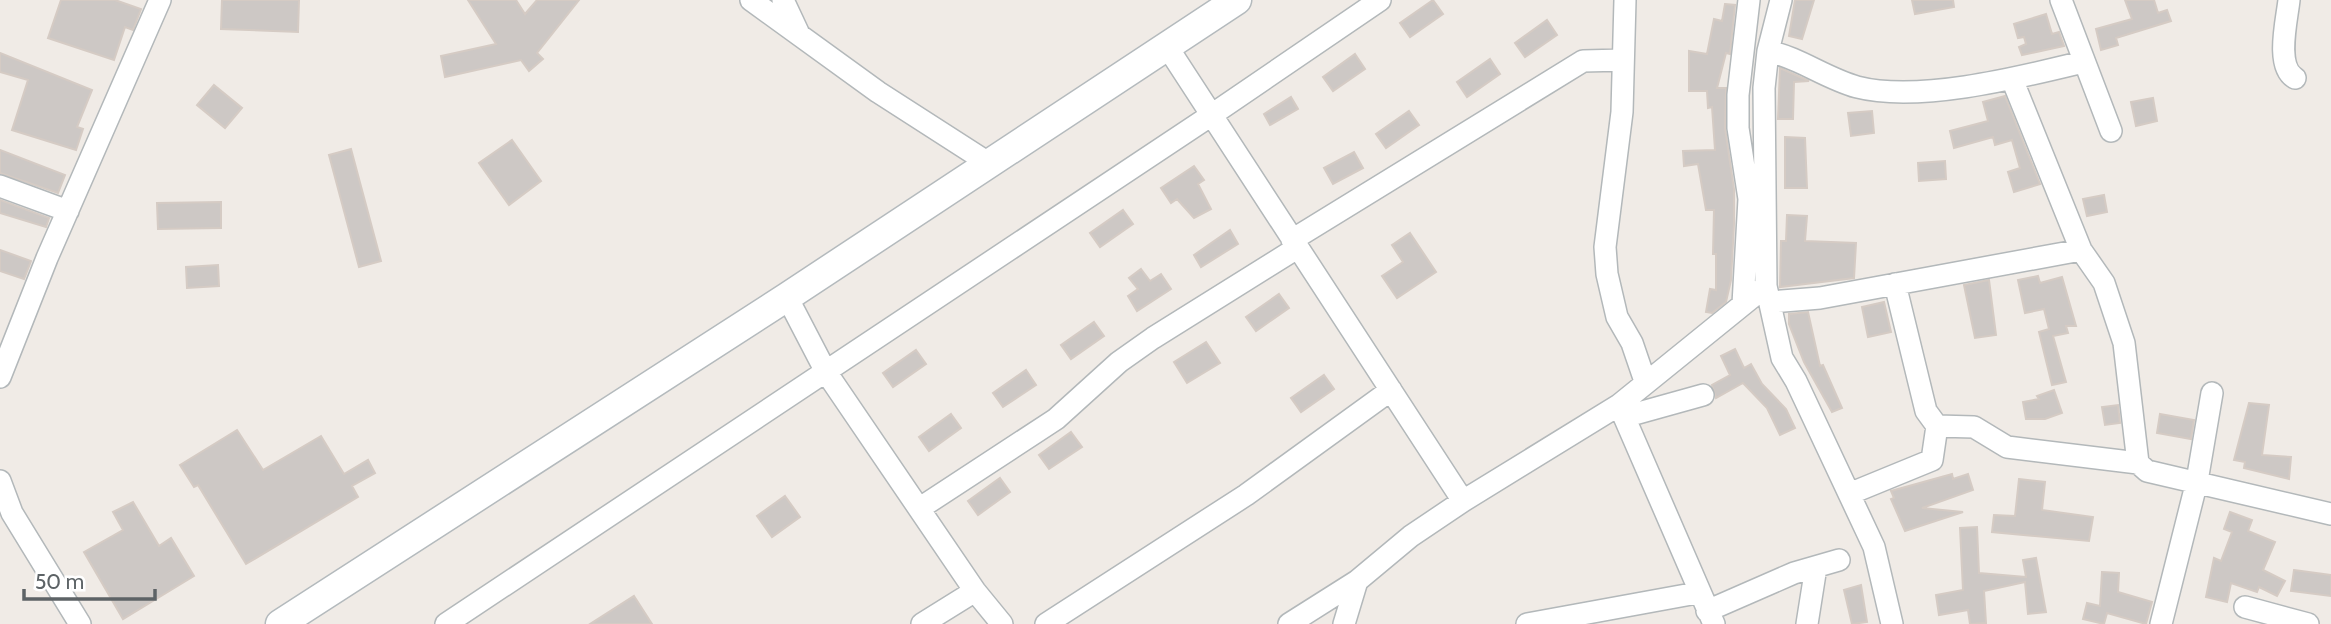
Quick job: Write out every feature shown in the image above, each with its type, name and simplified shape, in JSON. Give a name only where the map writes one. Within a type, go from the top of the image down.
[{"type":"street","points":[[0,377],[68,211],[160,0]]},
{"type":"street","points":[[751,0],[878,92],[990,164]]},
{"type":"street","points":[[783,0],[799,34]]},
{"type":"street","points":[[280,624],[1168,48],[1210,11],[1237,0]]},
{"type":"street","points":[[446,624],[1210,117],[1380,0]]},
{"type":"street","points":[[1625,0],[1622,112],[1605,247],[1606,274],[1618,317],[1632,343],[1645,381]]},
{"type":"street","points":[[1746,302],[1749,199],[1738,115],[1741,56],[1749,0]]},
{"type":"street","points":[[1781,0],[1760,97],[1768,294],[1782,358],[1796,381],[1874,547],[1892,624]]},
{"type":"street","points":[[2061,0],[2111,131]]},
{"type":"street","points":[[2289,0],[2284,61],[2295,78]]},
{"type":"street","points":[[1168,48],[1210,117],[1463,501]]},
{"type":"street","points":[[1768,51],[1806,62],[1858,87],[1928,90],[2012,79],[2083,62]]},
{"type":"street","points":[[920,508],[1056,419],[1119,362],[1294,244],[1583,61],[1623,60]]},
{"type":"street","points":[[2012,79],[2081,250],[2104,283],[2127,354],[2138,463]]},
{"type":"street","points":[[1738,115],[1760,97]]},
{"type":"street","points":[[0,186],[68,211]]},
{"type":"street","points":[[1296,623],[1357,581],[1411,536],[1463,501],[1621,411],[1645,381],[1746,302],[1768,294],[1819,298],[2081,250]]},
{"type":"street","points":[[1849,494],[1932,460],[1937,426],[1926,411],[1895,284]]},
{"type":"street","points":[[787,297],[826,372],[975,591],[1002,624]]},
{"type":"street","points":[[1046,624],[1246,495],[1391,390]]},
{"type":"street","points":[[2161,624],[2197,481],[2212,393]]},
{"type":"street","points":[[1621,411],[1703,395]]},
{"type":"street","points":[[1621,411],[1706,609]]},
{"type":"street","points":[[1937,426],[1974,427],[2000,443],[2016,448],[2138,463],[2147,471],[2331,514]]},
{"type":"street","points":[[0,481],[4,501],[80,624]]},
{"type":"street","points":[[1527,624],[1706,609],[1783,577],[1839,560]]},
{"type":"street","points":[[1807,624],[1816,567]]},
{"type":"street","points":[[1344,624],[1357,581]]},
{"type":"street","points":[[922,624],[975,591]]},
{"type":"street","points":[[2245,607],[2308,624]]},
{"type":"building","points":[[61,0],[115,0],[141,9],[133,30],[125,27],[114,60],[48,38]]},
{"type":"building","points":[[222,0],[299,0],[298,32],[221,29]]},
{"type":"building","points":[[468,0],[516,0],[525,14],[537,0],[579,0],[537,53],[543,59],[529,71],[521,60],[445,77],[441,56],[496,44]]},
{"type":"building","points":[[1433,0],[1443,14],[1410,37],[1400,23]]},
{"type":"building","points":[[1795,0],[1814,0],[1802,39],[1789,36]]},
{"type":"building","points":[[1912,0],[1953,0],[1954,7],[1915,14]]},
{"type":"building","points":[[2125,0],[2154,0],[2158,13],[2167,10],[2171,21],[2116,38],[2118,45],[2101,50],[2096,29],[2132,19]]},
{"type":"building","points":[[1725,4],[1735,5],[1730,54],[1726,53],[1717,88],[1726,88],[1725,128],[1734,189],[1734,224],[1731,280],[1726,302],[1712,313],[1706,312],[1710,289],[1716,290],[1714,210],[1706,210],[1698,164],[1684,166],[1683,151],[1715,150],[1712,107],[1708,108],[1707,91],[1689,91],[1689,51],[1707,54],[1714,19],[1722,21]]},
{"type":"building","points":[[2046,14],[2052,34],[2059,32],[2064,46],[2022,55],[2019,47],[2026,44],[2024,37],[2018,38],[2014,24]]},
{"type":"building","points":[[1547,20],[1557,35],[1525,57],[1515,43]]},
{"type":"building","points":[[0,53],[92,90],[77,127],[83,129],[76,150],[12,130],[28,80],[0,72]]},
{"type":"building","points":[[1355,54],[1365,69],[1333,91],[1323,77]]},
{"type":"building","points":[[1490,59],[1500,74],[1467,97],[1457,82]]},
{"type":"building","points":[[1780,68],[1809,81],[1794,82],[1793,119],[1778,119]]},
{"type":"building","points":[[214,85],[242,108],[225,128],[197,105]]},
{"type":"building","points":[[2005,96],[2040,184],[2014,192],[2008,172],[2020,168],[2012,140],[1995,145],[1993,137],[1954,148],[1950,131],[1988,121],[1983,102]]},
{"type":"building","points":[[1291,97],[1298,109],[1270,125],[1264,114]]},
{"type":"building","points":[[2153,98],[2157,121],[2136,126],[2131,102]]},
{"type":"building","points":[[1409,111],[1419,125],[1386,148],[1376,134]]},
{"type":"building","points":[[1872,111],[1874,133],[1851,136],[1848,113]]},
{"type":"building","points":[[1785,137],[1805,138],[1807,188],[1785,188]]},
{"type":"building","points":[[512,140],[541,181],[509,205],[479,163]]},
{"type":"building","points":[[351,149],[381,261],[359,267],[329,155]]},
{"type":"building","points":[[0,150],[65,175],[58,193],[0,173]]},
{"type":"building","points":[[1354,152],[1363,168],[1333,184],[1324,168]]},
{"type":"building","points":[[1945,161],[1946,179],[1919,181],[1918,163]]},
{"type":"building","points":[[1194,166],[1204,180],[1198,184],[1211,209],[1194,218],[1177,199],[1171,203],[1161,188]]},
{"type":"building","points":[[2104,195],[2107,212],[2087,216],[2083,199]]},
{"type":"building","points":[[0,200],[49,218],[46,227],[0,213]]},
{"type":"building","points":[[221,202],[221,228],[158,229],[157,203]]},
{"type":"building","points":[[1123,210],[1133,224],[1100,247],[1090,233]]},
{"type":"building","points":[[1787,215],[1807,216],[1805,241],[1856,243],[1854,278],[1780,287],[1781,241],[1786,241]]},
{"type":"building","points":[[1230,230],[1238,244],[1201,267],[1194,255]]},
{"type":"building","points":[[1410,233],[1436,272],[1397,298],[1382,276],[1403,262],[1392,245]]},
{"type":"building","points":[[0,250],[31,261],[24,279],[0,271]]},
{"type":"building","points":[[218,265],[219,286],[187,288],[186,267]]},
{"type":"building","points":[[1141,269],[1150,281],[1161,274],[1171,289],[1137,311],[1128,296],[1138,289],[1129,278]]},
{"type":"building","points":[[2038,276],[2040,283],[2062,277],[2076,326],[2066,326],[2068,333],[2053,336],[2066,382],[2052,385],[2039,332],[2049,329],[2044,309],[2025,313],[2018,280]]},
{"type":"building","points":[[1989,280],[1996,335],[1975,338],[1964,285]]},
{"type":"building","points":[[1279,294],[1289,308],[1256,331],[1246,317]]},
{"type":"building","points":[[1884,302],[1891,332],[1868,337],[1862,307]]},
{"type":"building","points":[[1808,312],[1820,366],[1823,365],[1842,408],[1832,412],[1804,362],[1789,324],[1789,314]]},
{"type":"building","points":[[1094,322],[1104,336],[1071,359],[1061,345]]},
{"type":"building","points":[[1206,342],[1220,363],[1187,383],[1174,362]]},
{"type":"building","points":[[1735,349],[1744,368],[1751,364],[1762,384],[1786,409],[1795,428],[1780,435],[1767,408],[1743,383],[1716,398],[1712,385],[1730,375],[1721,356]]},
{"type":"building","points":[[916,350],[926,364],[893,387],[883,373]]},
{"type":"building","points":[[1026,370],[1036,385],[1003,407],[993,393]]},
{"type":"building","points":[[1324,375],[1334,389],[1301,412],[1291,398]]},
{"type":"building","points":[[2054,390],[2062,413],[2045,419],[2026,419],[2023,402],[2039,399],[2037,396]]},
{"type":"building","points":[[2249,403],[2269,405],[2262,455],[2291,457],[2289,479],[2244,468],[2245,462],[2234,460]]},
{"type":"building","points":[[2118,405],[2120,423],[2105,425],[2102,407]]},
{"type":"building","points":[[951,414],[961,428],[929,451],[919,437]]},
{"type":"building","points":[[2160,414],[2194,420],[2191,439],[2157,433]]},
{"type":"building","points":[[237,430],[263,470],[321,436],[344,474],[368,460],[375,473],[352,486],[358,497],[246,564],[198,485],[194,487],[180,465]]},
{"type":"building","points":[[1071,432],[1082,447],[1049,469],[1039,455]]},
{"type":"building","points":[[1952,474],[1953,479],[1968,474],[1973,490],[1922,508],[1963,512],[1905,531],[1891,499],[1894,498],[1891,491]]},
{"type":"building","points":[[1000,478],[1010,492],[978,515],[968,501]]},
{"type":"building","points":[[2019,479],[2045,482],[2042,510],[2093,517],[2089,541],[1992,532],[1994,515],[2015,516]]},
{"type":"building","points":[[785,496],[800,517],[772,537],[757,516]]},
{"type":"building","points":[[133,502],[159,546],[171,538],[194,576],[123,619],[84,552],[123,530],[113,512]]},
{"type":"building","points":[[2230,512],[2252,520],[2248,531],[2275,542],[2263,570],[2285,581],[2277,596],[2259,587],[2257,592],[2231,583],[2227,602],[2206,597],[2214,558],[2221,561],[2232,532],[2224,529]]},
{"type":"building","points":[[1977,527],[1979,573],[2026,577],[2023,560],[2036,558],[2046,612],[2028,614],[2025,582],[1984,591],[1986,623],[1970,624],[1968,610],[1939,615],[1936,595],[1963,590],[1960,528]]},
{"type":"building","points":[[2294,570],[2331,575],[2331,596],[2291,591]]},
{"type":"building","points":[[2102,572],[2119,573],[2118,592],[2152,602],[2146,624],[2107,613],[2104,624],[2083,619],[2087,603],[2100,606]]},
{"type":"building","points":[[1861,585],[1867,622],[1852,624],[1844,590]]},
{"type":"building","points":[[634,596],[652,624],[590,624]]}]
